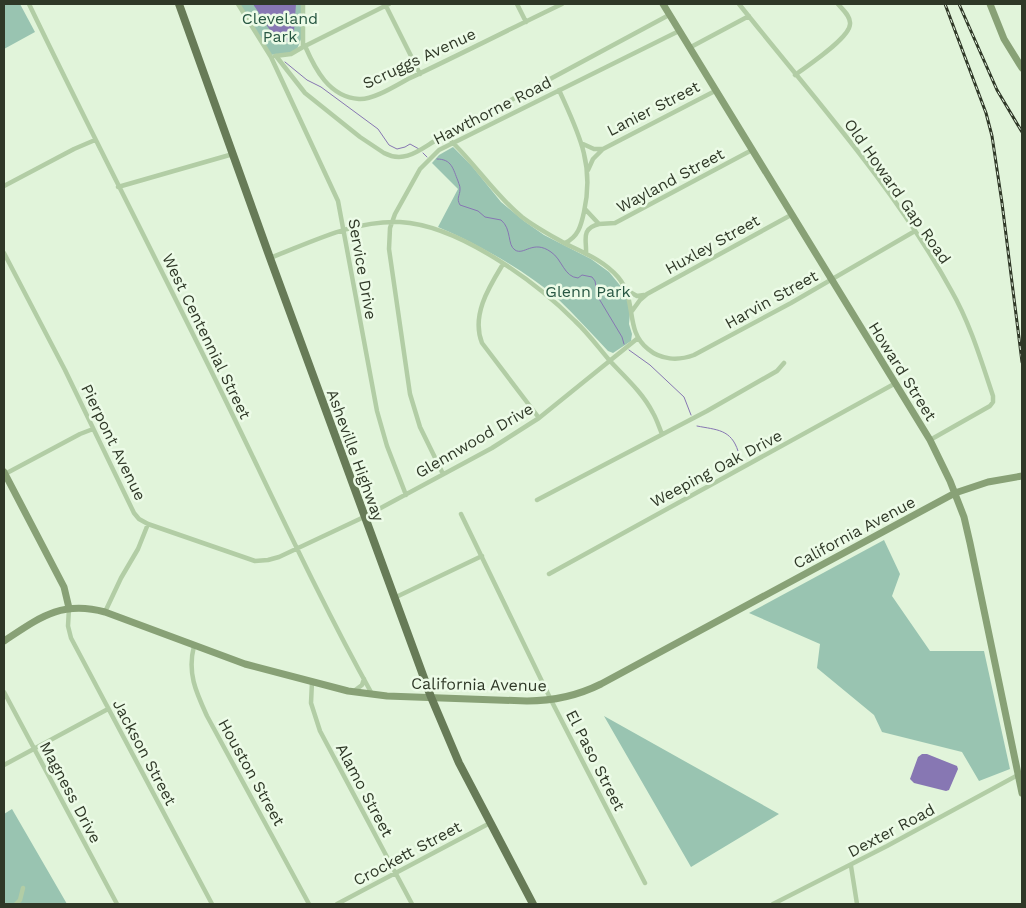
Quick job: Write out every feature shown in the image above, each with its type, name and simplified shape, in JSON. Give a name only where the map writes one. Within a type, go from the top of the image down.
[{"type":"main road","name":"Asheville Highway","points":[[179,4],[430,697],[490,824],[533,904]]},
{"type":"street","name":"West Centennial Street","points":[[29,4],[118,187],[217,382],[334,625],[373,695]]},
{"type":"street","points":[[238,4],[273,56],[300,87],[328,112],[384,153],[394,157],[405,157],[415,153],[669,15]]},
{"type":"street","points":[[303,4],[304,46]]},
{"type":"street","points":[[517,4],[526,22]]},
{"type":"street","name":"Scruggs Avenue","points":[[304,46],[318,73],[326,83],[339,93],[352,98],[369,98],[562,4]]},
{"type":"street","name":"Howard Street","points":[[662,4],[930,440],[955,493],[964,517],[974,558],[1022,793]]},
{"type":"street","name":"Old Howard Gap Road","points":[[739,4],[858,154],[915,231],[960,306],[976,343],[994,398],[990,406],[930,440]]},
{"type":"street","points":[[796,75],[842,38],[850,28],[848,16],[838,4]]},
{"type":"street","points":[[990,4],[1004,40],[1022,68]]},
{"type":"street","points":[[273,56],[291,54],[388,5],[420,74]]},
{"type":"street","points":[[689,48],[748,16]]},
{"type":"street","name":"Hawthorne Road","points":[[443,474],[420,427],[410,394],[390,262],[392,222],[406,194],[426,162],[439,150],[452,142],[679,31]]},
{"type":"street","name":"Service Drive","points":[[273,56],[335,192],[344,230],[376,411],[406,495]]},
{"type":"street","points":[[558,90],[582,143],[588,172],[585,209],[578,233],[574,238],[565,243]]},
{"type":"street","name":"Lanier Street","points":[[588,172],[593,159],[603,149],[715,91]]},
{"type":"street","points":[[4,186],[95,140]]},
{"type":"street","points":[[452,142],[490,186],[512,208],[533,225],[599,261],[611,270],[626,291],[632,311],[633,327],[638,338]]},
{"type":"street","name":"Lanier Street","points":[[582,143],[594,150],[603,149]]},
{"type":"street","name":"Wayland Street","points":[[586,254],[585,234],[589,228],[599,224],[615,223],[752,150]]},
{"type":"street","points":[[118,187],[233,154]]},
{"type":"street","name":"Wayland Street","points":[[585,209],[599,224]]},
{"type":"street","name":"Huxley Street","points":[[632,311],[645,295],[791,215]]},
{"type":"street","points":[[270,258],[344,230],[368,224],[392,222],[416,224],[441,230],[465,241],[503,264],[563,309],[635,388],[653,413],[662,434]]},
{"type":"street","name":"Harvin Street","points":[[638,338],[647,349],[659,356],[673,359],[688,358],[831,280],[915,231]]},
{"type":"street","name":"Pierpont Avenue","points":[[4,253],[134,513],[139,519],[148,524],[255,561],[279,557],[296,548]]},
{"type":"street","points":[[503,264],[479,312],[479,335],[482,343],[539,418]]},
{"type":"street","points":[[626,291],[637,296],[645,295]]},
{"type":"street","name":"Glennwood Drive","points":[[296,548],[364,517],[492,448],[539,418],[638,338]]},
{"type":"street","points":[[538,500],[777,371],[784,363]]},
{"type":"street","name":"Weeping Oak Drive","points":[[549,574],[894,384]]},
{"type":"street","points":[[69,608],[64,588],[4,473],[93,429]]},
{"type":"street","name":"California Avenue","points":[[4,641],[48,614],[69,608],[88,608],[105,612],[244,664],[353,692],[373,695],[527,701],[552,700],[590,690],[955,493],[988,482],[1022,476]]},
{"type":"street","name":"El Paso Street","points":[[461,514],[552,700],[645,882]]},
{"type":"street","points":[[105,612],[121,578],[136,554],[148,524]]},
{"type":"street","points":[[394,598],[482,556]]},
{"type":"street","name":"Jackson Street","points":[[69,608],[68,626],[71,638],[212,904]]},
{"type":"street","name":"Houston Street","points":[[194,646],[191,669],[196,691],[207,716],[309,904]]},
{"type":"street","points":[[353,692],[362,685],[364,679]]},
{"type":"street","name":"Alamo Street","points":[[312,682],[311,703],[320,731],[412,904]]},
{"type":"street","name":"Magness Drive","points":[[4,692],[117,904]]},
{"type":"street","points":[[4,765],[108,709]]},
{"type":"street","name":"Dexter Road","points":[[773,904],[851,866],[1018,775]]},
{"type":"street","name":"Crockett Street","points":[[337,904],[490,824]]},
{"type":"street","points":[[851,866],[857,904]]},
{"type":"street","points":[[16,904],[20,900],[23,888]]},
{"type":"green space","points":[[4,4],[20,4],[35,32],[4,49]]},
{"type":"green space","name":"Cleveland Park","points":[[238,4],[304,4],[303,34],[296,52],[270,55]]},
{"type":"green space","name":"Glenn Park","points":[[453,147],[471,165],[501,202],[524,221],[544,235],[591,259],[609,272],[623,289],[628,301],[629,324],[632,334],[631,341],[613,353],[608,351],[564,304],[530,277],[469,241],[438,227],[458,189],[432,163],[439,155]]},
{"type":"green space","points":[[884,540],[900,574],[892,596],[930,651],[984,651],[1010,769],[979,781],[962,752],[882,732],[874,715],[817,668],[820,644],[749,613]]},
{"type":"green space","points":[[604,716],[779,814],[691,867]]},
{"type":"green space","points":[[12,809],[67,904],[4,904],[4,814]]},
{"type":"shaded area","points":[[253,4],[296,4],[294,31],[290,41],[279,43]]},
{"type":"shaded area","points":[[922,754],[927,754],[957,766],[958,769],[949,790],[946,791],[914,783],[910,779],[918,757]]},
{"type":"waterway","points":[[285,62],[307,80],[321,87],[378,129],[389,145],[397,149],[410,144],[419,149]]},
{"type":"waterway","points":[[423,153],[427,157]]},
{"type":"waterway","points":[[437,159],[446,161],[453,169],[460,187],[458,199],[460,205],[478,211],[485,217],[501,220],[507,228],[511,244],[515,250],[522,251],[534,247],[545,248],[555,255],[566,271],[573,277],[578,278],[582,275],[592,277],[595,281],[598,297],[622,337],[624,344]]},
{"type":"waterway","points":[[629,350],[650,365],[684,397],[691,415]]},
{"type":"waterway","points":[[697,426],[727,434],[738,451]]},
{"type":"railway","points":[[945,4],[986,113],[992,136],[1022,362]]},
{"type":"railway","points":[[959,4],[997,90],[1022,132]]}]
